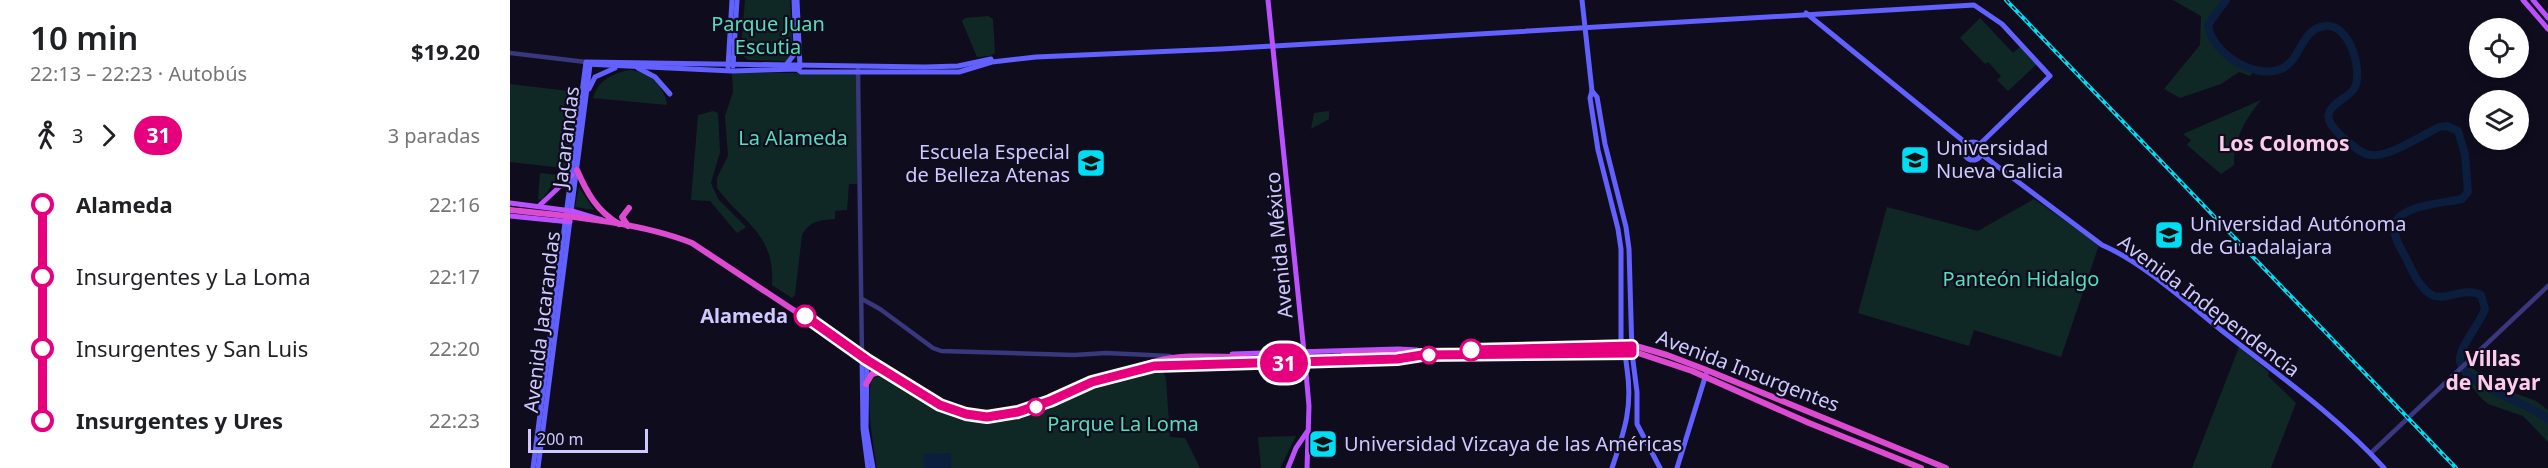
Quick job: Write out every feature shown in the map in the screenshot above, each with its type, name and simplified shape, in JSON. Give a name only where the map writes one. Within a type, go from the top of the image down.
[{"type":"highway","points":[[574,172],[599,209],[616,222],[628,227]]},
{"type":"highway","points":[[628,227],[622,217],[629,208]]},
{"type":"highway","points":[[510,210],[568,216],[656,231],[692,243],[864,358],[940,405],[966,414],[987,417],[1009,415],[1109,376],[1148,364],[1180,358],[1246,360]]},
{"type":"highway","name":"Avenida Insurgentes","points":[[1342,354],[1628,350],[1706,374],[1946,468]]},
{"type":"highway","points":[[866,384],[872,374],[888,372]]},
{"type":"highway","name":"Avenida Insurgentes","points":[[1706,374],[1809,423],[1921,468]]},
{"type":"main road","points":[[730,67],[732,0]]},
{"type":"main road","points":[[730,67],[734,57],[737,0]]},
{"type":"main road","points":[[796,0],[799,68]]},
{"type":"main road","points":[[796,0],[796,52],[799,68]]},
{"type":"main road","name":"Avenida México","points":[[1268,0],[1305,362],[1307,468]]},
{"type":"main road","points":[[1582,0],[1592,91],[1590,98],[1598,150],[1621,249],[1628,350],[1630,393],[1627,424],[1612,468]]},
{"type":"main road","points":[[2523,0],[2548,29]]},
{"type":"main road","points":[[2533,0],[2548,18]]},
{"type":"main road","points":[[587,63],[858,70],[958,66],[1036,57],[1974,5],[2002,24],[2050,76],[1979,145]]},
{"type":"main road","points":[[1806,13],[1967,144]]},
{"type":"main road","points":[[785,66],[796,52]]},
{"type":"main road","points":[[734,57],[741,64]]},
{"type":"main road","points":[[587,63],[636,67],[730,67],[741,64],[799,68]]},
{"type":"main road","name":"Jacarandas","points":[[568,216],[584,105],[587,63]]},
{"type":"main road","name":"Jacarandas","points":[[574,172],[587,63]]},
{"type":"main road","points":[[584,105],[590,83],[595,77],[610,69],[624,66]]},
{"type":"main road","points":[[636,67],[655,77],[670,94]]},
{"type":"main road","points":[[1592,91],[1597,97],[1605,144],[1626,227],[1628,350],[1637,392],[1637,424],[1660,468]]},
{"type":"main road","points":[[1975,142],[1979,145],[1981,154],[1975,159],[1967,157],[1964,150],[1967,144],[1975,142]]},
{"type":"main road","name":"Avenida Independencia","points":[[1981,154],[2076,227],[2102,245],[2119,252],[2180,298],[2324,411],[2371,453],[2384,468]]},
{"type":"main road","points":[[540,206],[574,172]]},
{"type":"main road","points":[[510,203],[540,206],[568,216]]},
{"type":"main road","points":[[510,216],[568,216]]},
{"type":"main road","name":"Avenida Jacarandas","points":[[533,468],[568,216]]},
{"type":"main road","name":"Avenida Jacarandas","points":[[538,468],[568,216]]},
{"type":"main road","name":"Avenida Insurgentes","points":[[1173,356],[1304,352],[1342,354],[1411,349],[1422,353]]},
{"type":"main road","name":"Avenida Insurgentes","points":[[1109,376],[1154,366],[1246,360],[1335,362],[1410,359],[1422,353]]},
{"type":"main road","points":[[1335,362],[1331,355],[1342,354]]},
{"type":"main road","points":[[864,358],[866,428],[870,468]]},
{"type":"main road","points":[[864,358],[862,429],[870,468]]},
{"type":"main road","points":[[1677,468],[1706,374]]},
{"type":"main road","points":[[1288,468],[1301,439],[1308,431]]},
{"type":"main road","points":[[1292,457],[1300,451],[1306,456]]},
{"type":"street","points":[[510,53],[587,63]]},
{"type":"street","points":[[858,70],[864,358]]},
{"type":"street","points":[[2371,453],[2548,286]]},
{"type":"street","points":[[862,299],[880,309],[933,348],[941,351],[1173,356]]},
{"type":"green space","name":"Parque Juan Escutia","points":[[745,0],[790,0],[793,53],[788,61],[748,60],[744,57],[741,48]]},
{"type":"green space","points":[[2173,0],[2230,0],[2213,23],[2213,32],[2217,41],[2233,56],[2256,69],[2250,76],[2239,72],[2221,84],[2180,98],[2164,89],[2200,45],[2201,16]]},
{"type":"green space","points":[[988,16],[993,19],[995,53],[990,56],[977,57],[962,21],[965,18]]},
{"type":"green space","points":[[1980,18],[2013,53],[2021,46],[2038,63],[2008,91],[1997,80],[2001,76],[1988,62],[1985,64],[1960,38]]},
{"type":"green space","points":[[630,70],[637,71],[654,81],[663,91],[667,105],[593,98],[598,86],[607,78]]},
{"type":"green space","name":"La Alameda","points":[[732,72],[857,74],[857,184],[849,184],[847,210],[835,211],[835,219],[816,222],[802,235],[795,295],[792,298],[772,285],[772,267],[763,241],[756,230],[717,188],[717,178],[728,156],[725,116],[733,92]]},
{"type":"green space","points":[[510,84],[577,92],[568,163],[563,168],[510,162]]},
{"type":"green space","points":[[2261,100],[2238,138],[2234,165],[2221,174],[2187,145],[2191,140],[2183,134]]},
{"type":"green space","points":[[713,111],[718,113],[720,152],[711,183],[718,199],[746,227],[737,233],[710,201],[691,200],[698,115]]},
{"type":"green space","points":[[1329,111],[1329,119],[1311,129],[1314,113]]},
{"type":"green space","points":[[540,173],[558,175],[542,200],[538,199]]},
{"type":"green space","points":[[579,187],[594,210],[575,207]]},
{"type":"green space","name":"Panteón Hidalgo","points":[[2034,199],[2099,245],[2061,357],[1974,330],[1969,346],[1858,313],[1887,207],[1978,231]]},
{"type":"green space","points":[[2239,347],[2269,372],[2268,376],[2296,403],[2271,468],[2192,468]]},
{"type":"green space","points":[[2470,367],[2501,388],[2536,401],[2548,410],[2548,442],[2523,416],[2488,404],[2481,398],[2463,376],[2462,373]]},
{"type":"green space","name":"Parque La Loma","points":[[1160,370],[1166,378],[1170,437],[1185,438],[1200,468],[877,468],[870,422],[869,397],[873,379],[880,376],[944,413],[966,420],[991,422],[1016,419],[1040,412],[1111,382],[1135,374]]},
{"type":"green space","points":[[1296,436],[1280,468],[1261,468],[1258,437]]},
{"type":"water","points":[[951,453],[951,468],[923,468],[923,454]]},
{"type":"waterway","points":[[2226,0],[2208,25],[2211,35],[2217,45],[2236,62],[2259,71],[2281,69],[2288,65],[2306,39],[2317,28],[2334,27],[2341,32],[2352,49],[2357,79],[2353,91],[2334,105],[2328,116],[2332,126],[2341,136],[2359,150],[2379,155],[2439,127],[2447,126],[2458,131],[2465,154],[2468,192],[2462,199],[2422,206],[2403,214],[2397,220],[2394,228],[2395,236],[2416,278],[2427,292],[2437,297],[2468,292],[2481,295],[2485,309],[2461,353],[2462,367],[2482,384],[2548,419]]},
{"type":"tunnel","points":[[1244,357],[1344,354]]},
{"type":"railway","points":[[2006,0],[2456,468]]},
{"type":"bus line","name":"31","points":[[805,316],[867,360],[940,405],[966,414],[987,417],[1009,415],[1050,401],[1109,376],[1154,366],[1410,359],[1422,355],[1632,353],[1632,346],[1471,350]]},
{"type":"place","name":"Universidad Nueva Galicia","points":[[1915,160]]},
{"type":"place","name":"Escuela Especial de Belleza Atenas","points":[[1091,163]]},
{"type":"place","name":"Universidad Autónoma de Guadalajara","points":[[2169,235]]},
{"type":"place","name":"Alameda","points":[[805,316]]},
{"type":"place","name":"Universidad Vizcaya de las Américas","points":[[1323,444]]},
{"type":"district","name":"Los Colomos","points":[[2284,144]]},
{"type":"district","name":"Villas de Nayar","points":[[2493,371]]}]
